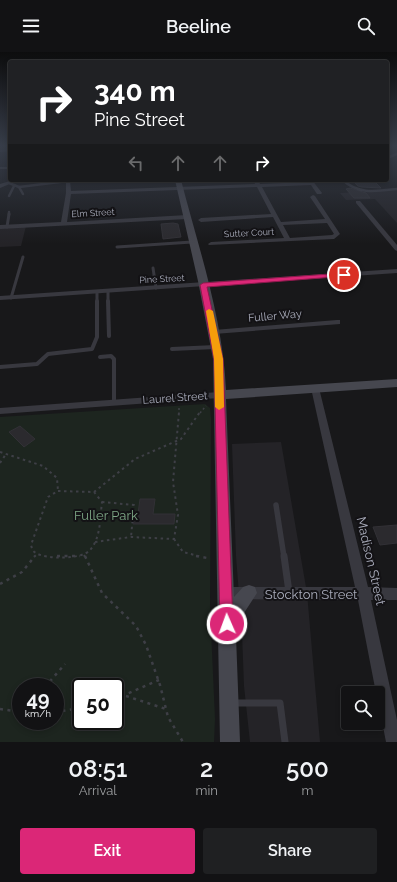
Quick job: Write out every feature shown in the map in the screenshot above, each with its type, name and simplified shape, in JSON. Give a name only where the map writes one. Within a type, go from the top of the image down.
[{"type":"main road","points":[[178,182],[217,347],[230,703],[230,742]]},
{"type":"main road","name":"Laurel Street","points":[[219,395],[397,383]]},
{"type":"main road","points":[[228,670],[236,658],[233,615],[237,607],[249,593]]},
{"type":"street","points":[[64,224],[69,193],[68,182]]},
{"type":"street","points":[[257,182],[288,240]]},
{"type":"street","points":[[69,193],[259,186],[301,182]]},
{"type":"street","points":[[312,182],[319,193]]},
{"type":"street","points":[[0,186],[11,183]]},
{"type":"street","points":[[279,224],[328,221],[313,197]]},
{"type":"street","points":[[358,202],[397,249]]},
{"type":"street","points":[[201,220],[275,215]]},
{"type":"street","name":"Elm Street","points":[[0,227],[187,217]]},
{"type":"street","name":"Sutter Court","points":[[212,244],[334,237],[337,234],[328,221]]},
{"type":"street","name":"Pine Street","points":[[1,300],[11,298],[397,271]]},
{"type":"street","name":"Fuller Way","points":[[214,332],[337,322]]},
{"type":"street","name":"Madison Street","points":[[315,388],[363,594],[394,742]]},
{"type":"street","name":"Laurel Street","points":[[0,411],[219,395]]},
{"type":"street","name":"Stockton Street","points":[[226,593],[397,594]]},
{"type":"lane","points":[[9,196],[11,183],[19,187],[60,182]]},
{"type":"lane","points":[[344,182],[357,191],[397,189]]},
{"type":"lane","points":[[19,187],[23,194]]},
{"type":"lane","points":[[7,227],[9,212]]},
{"type":"lane","points":[[117,247],[192,242]]},
{"type":"lane","points":[[11,298],[23,258]]},
{"type":"lane","points":[[153,268],[156,288]]},
{"type":"lane","points":[[108,291],[109,336]]},
{"type":"lane","points":[[0,367],[38,364],[48,354],[92,349],[97,337],[97,292]]},
{"type":"lane","points":[[172,349],[217,347]]},
{"type":"lane","points":[[100,357],[111,356],[114,359],[114,402]]},
{"type":"lane","points":[[276,505],[290,593]]},
{"type":"lane","points":[[230,703],[280,703],[285,742]]},
{"type":"path","points":[[102,502],[95,542],[84,555],[78,557],[37,554],[33,551],[31,545],[48,497],[58,491],[94,492],[136,459],[177,442],[206,406]]},
{"type":"path","points":[[179,408],[179,427],[173,482],[178,523],[174,539],[178,548],[182,552],[189,555],[207,558]]},
{"type":"path","points":[[0,452],[43,466],[57,478],[58,491]]},
{"type":"path","points":[[0,463],[6,454]]},
{"type":"path","points":[[94,492],[102,502],[134,505],[131,537]]},
{"type":"path","points":[[95,542],[131,537],[174,539]]},
{"type":"path","points":[[0,584],[22,572],[37,554]]},
{"type":"path","points":[[84,555],[102,593],[136,626],[146,646],[159,680],[168,717],[184,742]]},
{"type":"path","points":[[53,678],[65,664]]},
{"type":"path","points":[[126,696],[159,680]]},
{"type":"path","points":[[126,696],[166,710]]},
{"type":"path","points":[[0,708],[12,710]]},
{"type":"shaded area","points":[[397,190],[397,223],[375,199],[346,200],[340,193]]},
{"type":"shaded area","points":[[26,226],[21,246],[0,247],[0,227]]},
{"type":"shaded area","points":[[281,442],[307,593],[320,742],[250,742],[244,686],[242,633],[236,556],[232,444]]},
{"type":"green space","name":"Fuller Park","points":[[205,404],[210,408],[211,419],[210,607],[215,719],[214,742],[0,742],[0,417]]},
{"type":"building","points":[[354,182],[375,182],[381,188],[362,187],[358,186]]},
{"type":"building","points":[[350,188],[366,193],[370,198],[354,198],[346,189]]},
{"type":"building","points":[[161,224],[178,224],[181,237],[163,239]]},
{"type":"building","points":[[20,426],[35,439],[24,447],[9,432]]},
{"type":"building","points":[[140,499],[155,499],[153,514],[175,514],[174,524],[133,524],[134,514],[138,514]]},
{"type":"building","points":[[397,525],[397,543],[380,545],[373,527]]},
{"type":"slow traffic","points":[[209,311],[219,359],[219,407]]},
{"type":"route","points":[[227,624],[224,580],[219,359],[203,285],[344,275]]}]
